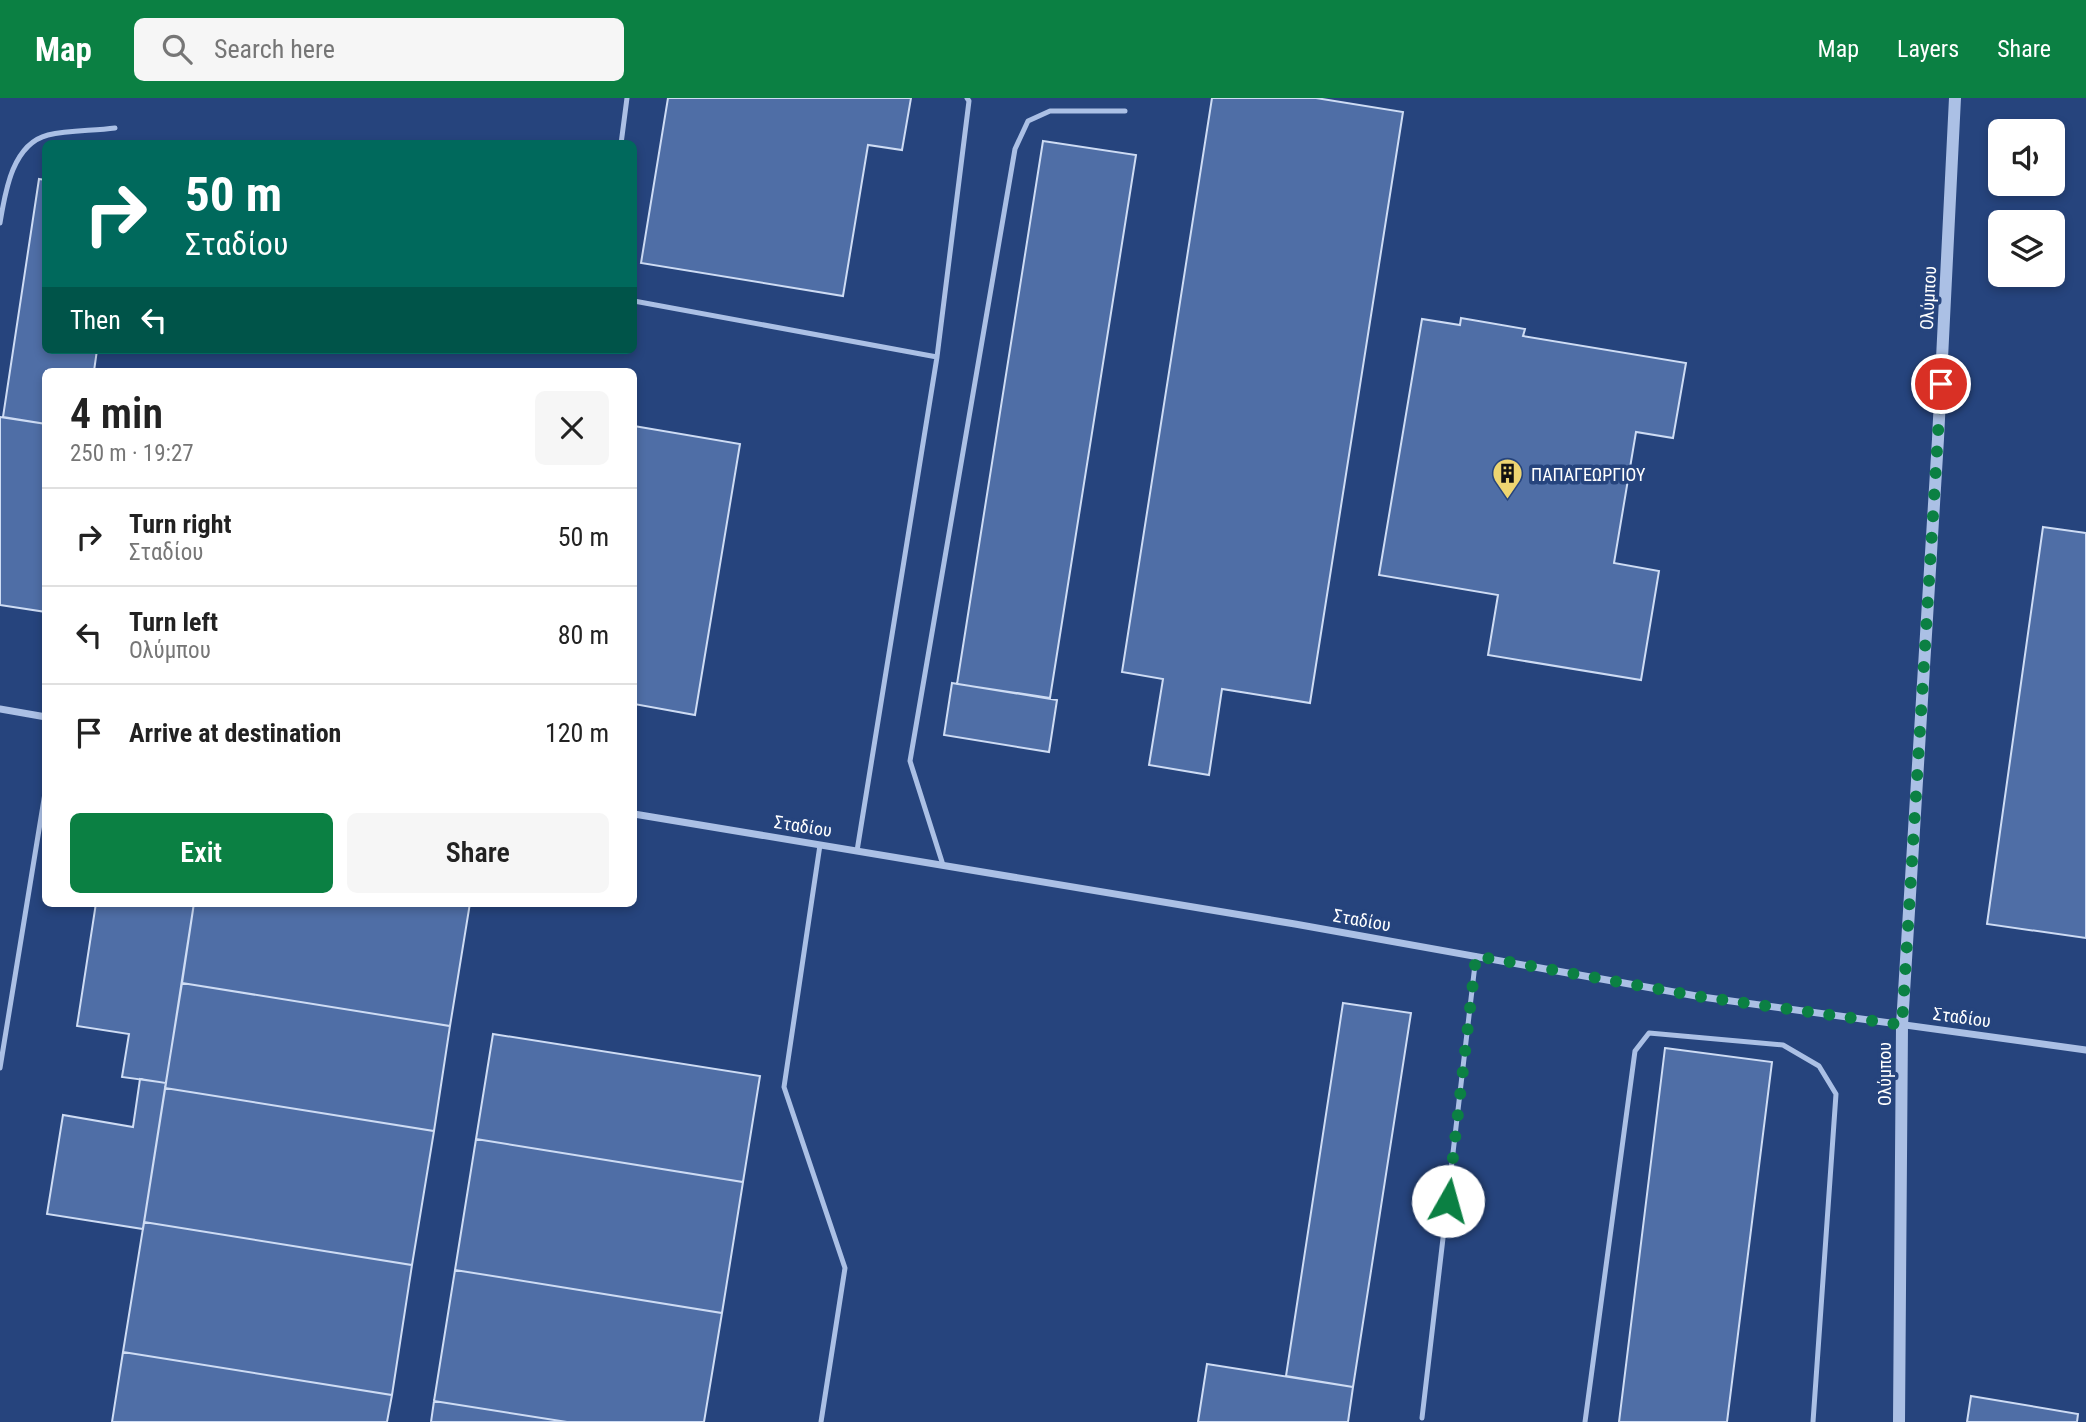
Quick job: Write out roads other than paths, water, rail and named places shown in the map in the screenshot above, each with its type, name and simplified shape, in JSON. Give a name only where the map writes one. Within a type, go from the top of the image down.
[{"type":"street","name":"Ολύμπου","points":[[1899,1422],[1902,1025],[1938,439],[1955,98]]},
{"type":"street","points":[[0,709],[42,716]]},
{"type":"street","name":"Σταδίου","points":[[637,814],[1476,956],[1702,997],[2086,1050]]},
{"type":"lane","points":[[621,140],[626,98]]},
{"type":"lane","points":[[857,851],[937,357],[968,115],[967,98]]},
{"type":"lane","points":[[943,866],[910,761],[1015,149],[1028,121],[1050,111],[1125,111]]},
{"type":"lane","points":[[0,223],[13,170],[27,147],[46,135],[115,128]]},
{"type":"lane","points":[[637,302],[937,357]]},
{"type":"lane","points":[[0,1068],[42,811]]},
{"type":"lane","points":[[820,845],[784,1087],[845,1268],[821,1422]]},
{"type":"lane","points":[[1422,1419],[1476,956]]},
{"type":"lane","points":[[1585,1422],[1635,1051],[1648,1033],[1783,1045],[1819,1066],[1836,1094],[1814,1422]]},
{"type":"place","name":"ΠΑΠΑΓΕΩΡΓΙΟΥ","points":[[1508,501]]}]
